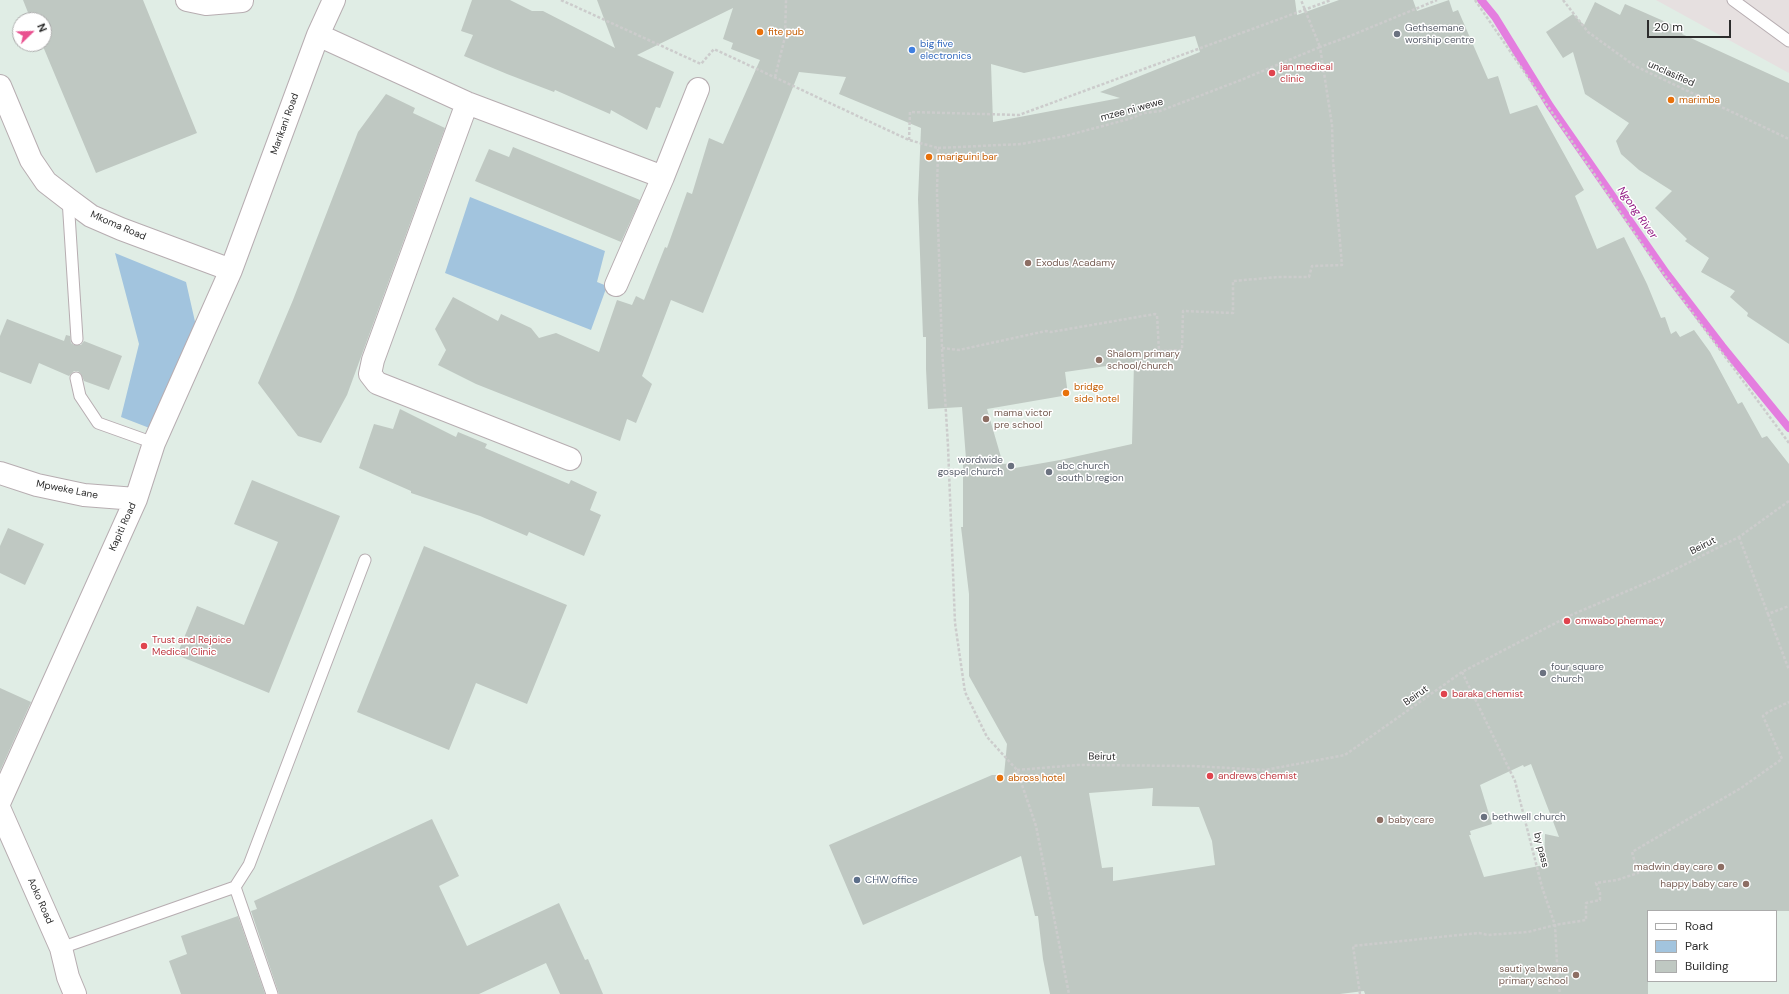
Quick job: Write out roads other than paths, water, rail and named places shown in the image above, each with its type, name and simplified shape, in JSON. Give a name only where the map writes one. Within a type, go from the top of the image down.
[{"type":"street","points":[[187,0],[206,4],[242,1]]},
{"type":"street","name":"Marikani Road","points":[[238,250],[318,35],[334,0]]},
{"type":"street","points":[[318,35],[467,103],[663,177]]},
{"type":"street","name":"Mkoma Road","points":[[0,86],[31,160],[46,182],[91,216],[121,229],[231,270]]},
{"type":"street","points":[[616,285],[663,177],[698,90]]},
{"type":"street","points":[[467,103],[373,360],[370,374],[377,383],[570,459]]},
{"type":"street","name":"Kapiti Road","points":[[0,802],[136,499],[154,443],[231,270],[238,250]]},
{"type":"street","name":"Mpweke Lane","points":[[0,473],[37,485],[84,495],[136,499]]},
{"type":"street","name":"Aoko Road","points":[[0,810],[61,948],[68,977],[75,994]]},
{"type":"lane","points":[[1734,0],[1789,41]]},
{"type":"lane","points":[[68,199],[78,339]]},
{"type":"lane","points":[[76,378],[80,396],[98,423],[154,443]]},
{"type":"lane","points":[[61,948],[235,887],[249,865],[365,560]]},
{"type":"lane","points":[[235,887],[272,994]]},
{"type":"waterway","name":"Ngong River","points":[[1481,0],[1495,17],[1550,106],[1666,273],[1722,346],[1789,428]]},
{"type":"place","name":"fite pub","points":[[760,32]]},
{"type":"place","name":"Gethsemane worship centre","points":[[1397,34]]},
{"type":"place","name":"big five electronics","points":[[912,50]]},
{"type":"place","name":"jan medical clinic","points":[[1272,73]]},
{"type":"place","name":"marimba","points":[[1671,100]]},
{"type":"place","name":"mariguini bar","points":[[929,157]]},
{"type":"place","name":"Exodus Acadamy","points":[[1028,263]]},
{"type":"place","name":"Shalom primary school/church","points":[[1099,360]]},
{"type":"place","name":"bridge side hotel","points":[[1066,393]]},
{"type":"place","name":"mama victor pre school","points":[[986,419]]},
{"type":"place","name":"wordwide gospel church","points":[[1011,466]]},
{"type":"place","name":"abc church south b region","points":[[1049,472]]},
{"type":"place","name":"omwabo phermacy","points":[[1567,621]]},
{"type":"place","name":"Trust and Rejoice Medical Clinic","points":[[144,646]]},
{"type":"place","name":"four square church","points":[[1543,673]]},
{"type":"place","name":"baraka chemist","points":[[1444,694]]},
{"type":"place","name":"andrews chemist","points":[[1210,776]]},
{"type":"place","name":"abross hotel","points":[[1000,778]]},
{"type":"place","name":"bethwell church","points":[[1484,817]]},
{"type":"place","name":"baby care","points":[[1380,820]]},
{"type":"place","name":"madwin day care","points":[[1721,867]]},
{"type":"place","name":"CHW office","points":[[857,880]]},
{"type":"place","name":"happy baby care","points":[[1746,884]]},
{"type":"place","name":"sauti ya bwana primary school","points":[[1576,975]]}]
